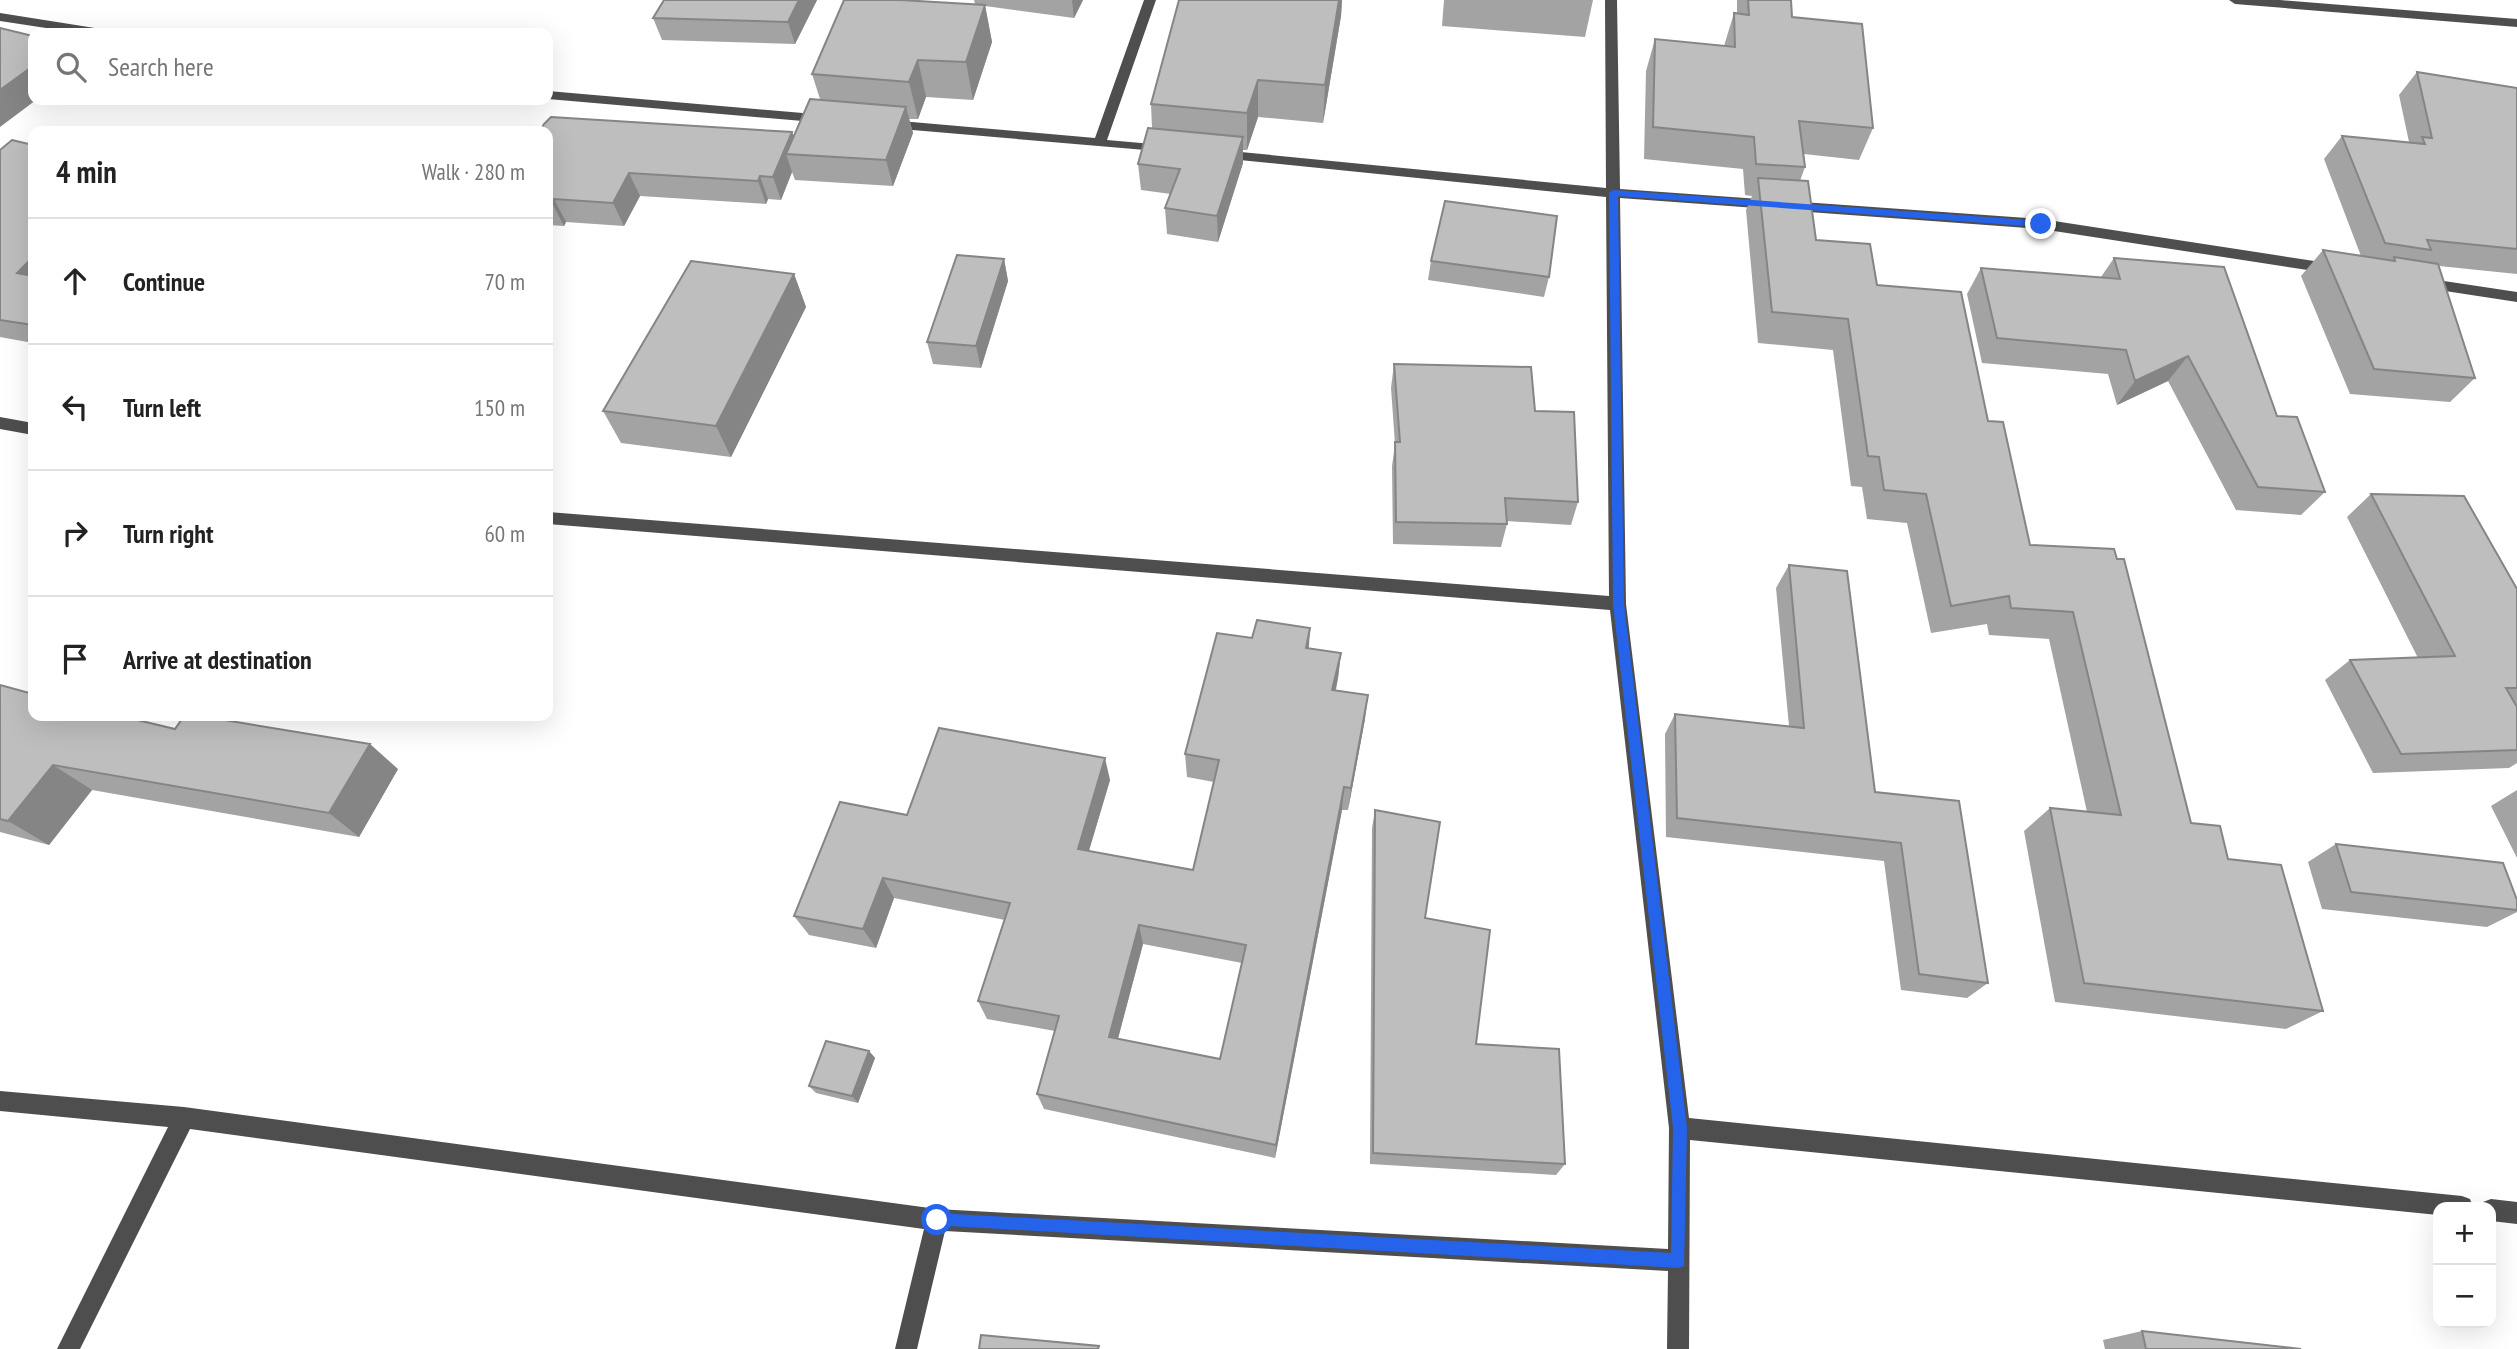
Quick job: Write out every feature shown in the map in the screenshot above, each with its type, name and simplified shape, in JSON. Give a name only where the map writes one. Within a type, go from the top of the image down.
[{"type":"street","points":[[1100,142],[1150,0]]},
{"type":"street","points":[[1611,0],[1618,604],[1680,1128],[1678,1349]]},
{"type":"street","points":[[2235,0],[2517,23]]},
{"type":"street","points":[[0,17],[69,28]]},
{"type":"street","points":[[553,95],[838,120]]},
{"type":"street","points":[[879,123],[1183,150]]},
{"type":"street","points":[[1211,153],[1613,193],[2041,224],[2354,272]]},
{"type":"street","points":[[2408,280],[2517,297]]},
{"type":"street","points":[[0,423],[28,428]]},
{"type":"street","points":[[553,518],[1618,604]]},
{"type":"street","points":[[0,1101],[184,1118],[937,1220],[1679,1261]]},
{"type":"street","points":[[68,1349],[184,1118]]},
{"type":"street","points":[[1680,1128],[2433,1204]]},
{"type":"street","points":[[2496,1211],[2517,1213]]},
{"type":"street","points":[[906,1349],[937,1220]]},
{"type":"building","points":[[664,0],[799,0],[788,22],[653,18]]},
{"type":"building","points":[[844,0],[985,5],[966,62],[918,60],[909,82],[812,74]]},
{"type":"building","points":[[1179,0],[1339,0],[1325,85],[1258,80],[1247,113],[1151,104]]},
{"type":"building","points":[[1748,0],[1791,0],[1792,17],[1862,24],[1873,128],[1799,121],[1805,167],[1756,164],[1754,137],[1653,127],[1655,39],[1735,47],[1734,13],[1749,15]]},
{"type":"building","points":[[0,28],[28,35],[28,70],[0,90]]},
{"type":"building","points":[[2417,72],[2517,88],[2517,249],[2427,240],[2431,250],[2385,243],[2342,136],[2425,144],[2422,137],[2432,138]]},
{"type":"building","points":[[810,99],[906,107],[886,160],[786,154]]},
{"type":"building","points":[[551,117],[792,132],[773,177],[760,176],[758,181],[629,173],[613,203],[553,201],[553,126],[543,126]]},
{"type":"building","points":[[1148,128],[1243,137],[1217,216],[1165,208],[1180,169],[1138,164]]},
{"type":"building","points":[[12,140],[28,144],[28,262],[17,273],[28,275],[28,324],[0,320],[0,150]]},
{"type":"building","points":[[1758,178],[1808,181],[1816,240],[1870,244],[1877,285],[1961,292],[1988,421],[2003,422],[2030,545],[2114,549],[2117,559],[2124,559],[2191,823],[2220,826],[2228,859],[2281,865],[2323,1011],[2084,983],[2050,808],[2121,815],[2073,612],[2011,608],[2009,596],[1951,606],[1926,494],[1884,490],[1879,457],[1868,456],[1848,319],[1772,312]]},
{"type":"building","points":[[1445,201],[1557,216],[1549,277],[1431,261]]},
{"type":"building","points":[[2323,250],[2395,261],[2394,257],[2438,264],[2475,378],[2374,369]]},
{"type":"building","points":[[957,255],[1004,259],[976,346],[927,342]]},
{"type":"building","points":[[2114,258],[2224,267],[2277,416],[2297,417],[2325,492],[2258,487],[2188,356],[2135,381],[2126,350],[1997,338],[1981,268],[2120,279]]},
{"type":"building","points":[[691,261],[794,274],[716,426],[603,411]]},
{"type":"building","points":[[1394,364],[1531,367],[1535,411],[1574,412],[1578,502],[1505,498],[1507,524],[1396,522],[1395,442],[1400,442]]},
{"type":"building","points":[[2371,494],[2464,496],[2517,589],[2517,688],[2506,688],[2517,707],[2517,750],[2401,754],[2350,660],[2455,656]]},
{"type":"building","points":[[1789,565],[1847,571],[1875,792],[1959,801],[1988,983],[1919,974],[1901,843],[1677,818],[1675,714],[1804,728]]},
{"type":"building","points":[[1257,620],[1310,628],[1306,648],[1341,653],[1332,690],[1368,695],[1351,788],[1344,787],[1276,1145],[1037,1094],[1059,1016],[978,1001],[1010,903],[883,878],[863,929],[794,916],[840,802],[907,815],[939,728],[1105,758],[1078,849],[1193,870],[1219,760],[1185,754],[1217,633],[1252,638]],"holes":[[[1139,925],[1246,945],[1220,1059],[1109,1037]]]},
{"type":"building","points":[[0,685],[28,693],[28,721],[142,721],[175,729],[181,721],[230,721],[370,744],[329,813],[53,765],[8,821],[0,819]]},
{"type":"building","points":[[1375,810],[1440,822],[1425,918],[1490,930],[1476,1044],[1559,1049],[1565,1164],[1373,1153]]},
{"type":"building","points":[[2336,844],[2503,863],[2517,900],[2517,910],[2351,892]]},
{"type":"building","points":[[826,1041],[869,1051],[852,1096],[809,1086]]},
{"type":"building","points":[[2142,1331],[2301,1349],[2146,1349]]},
{"type":"building","points":[[981,1335],[1099,1346],[1098,1349],[979,1349]]},
{"type":"route","points":[[937,1220],[1679,1261],[1680,1128],[1618,604],[1613,193],[2041,224]]}]
